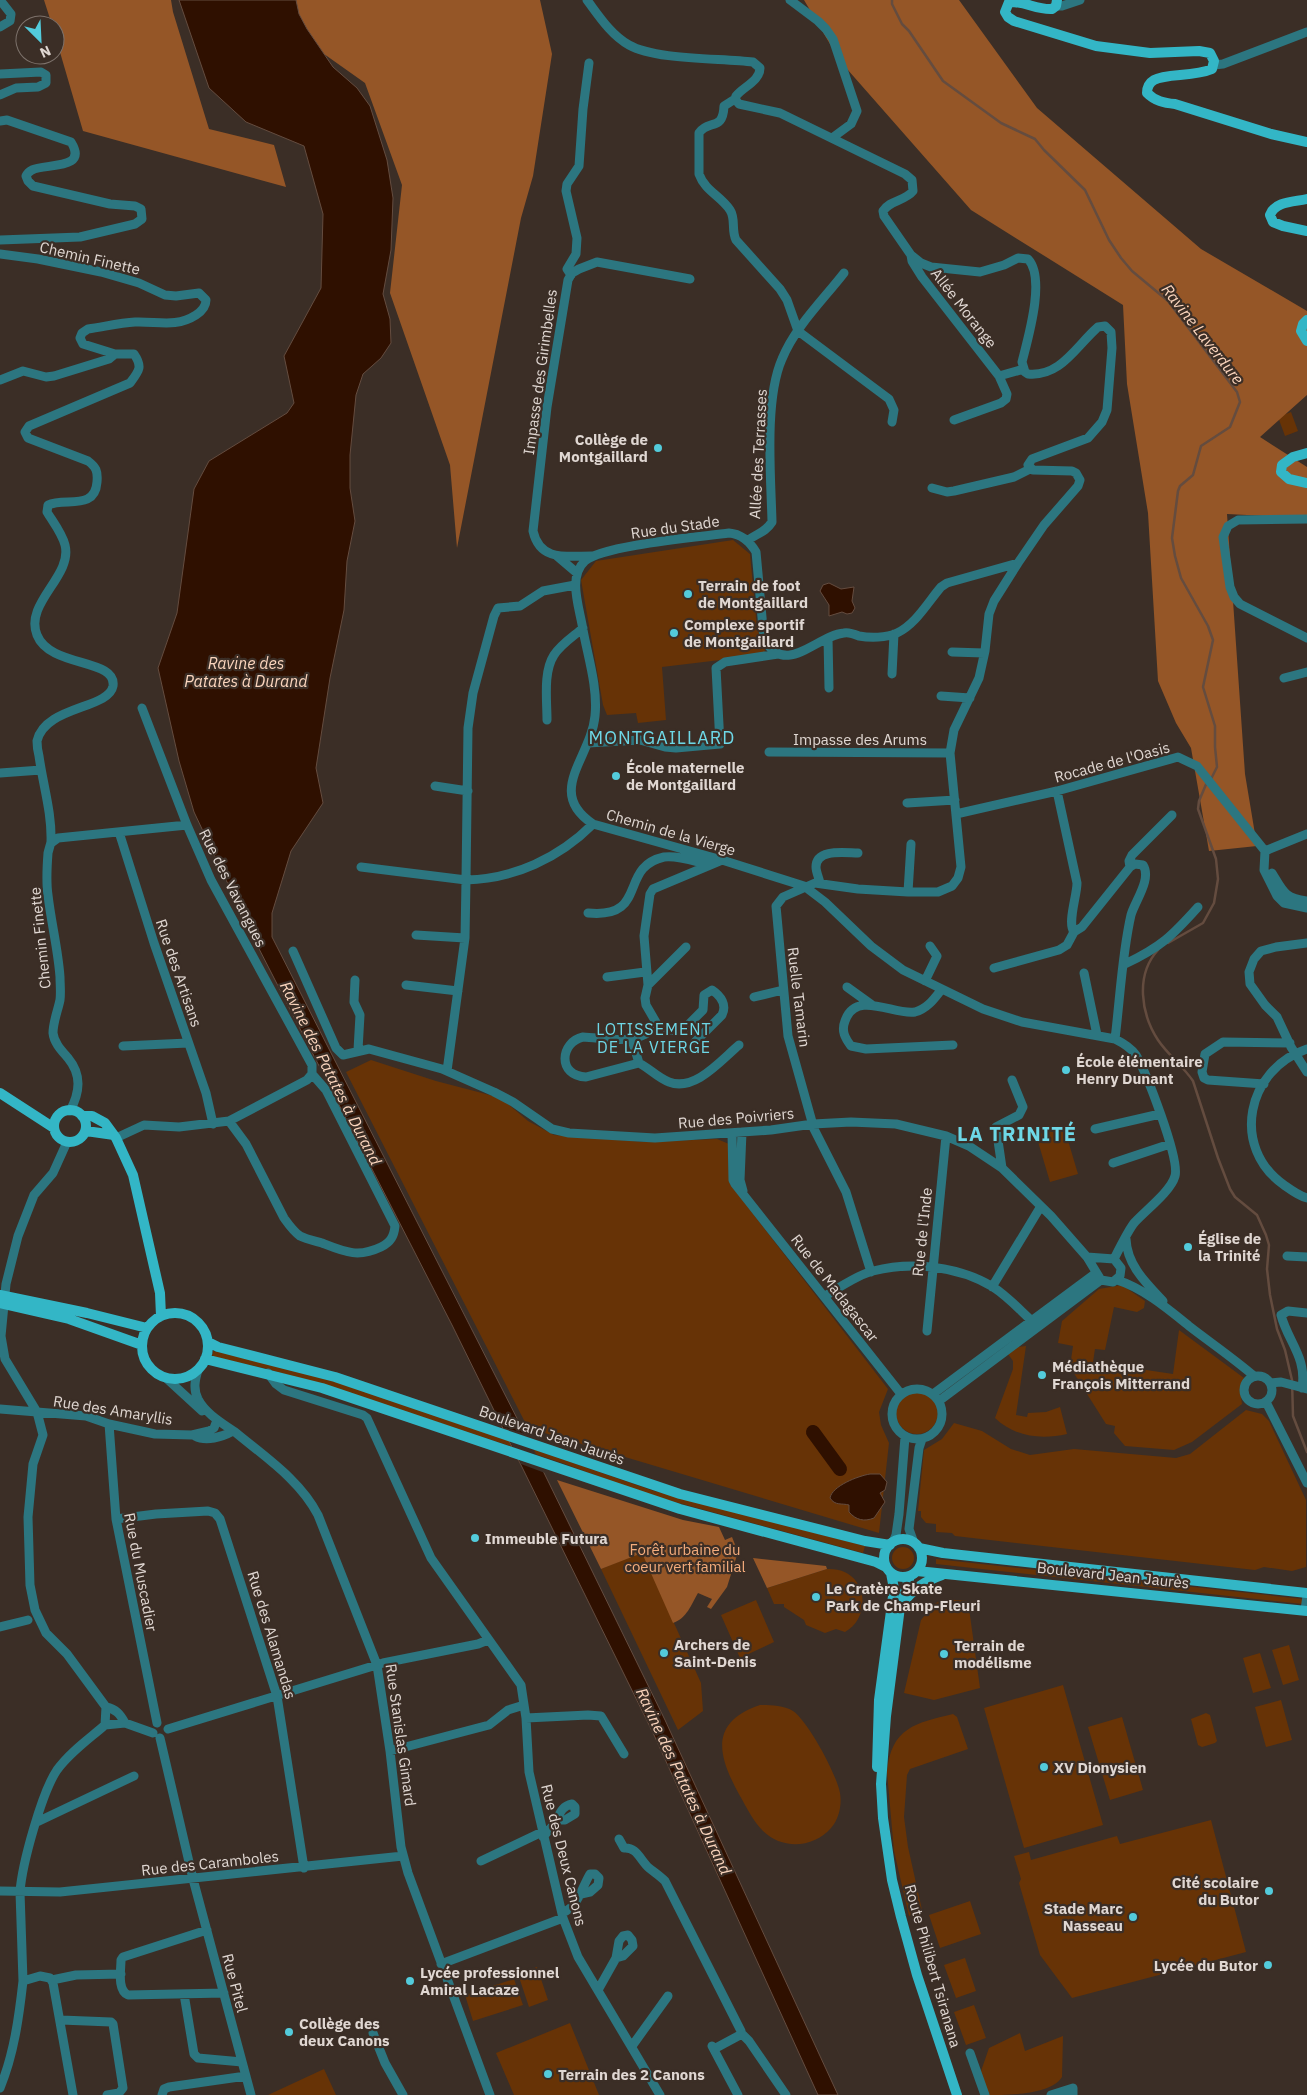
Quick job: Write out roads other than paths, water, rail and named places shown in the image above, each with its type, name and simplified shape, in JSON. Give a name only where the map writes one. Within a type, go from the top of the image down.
[{"type":"main road","points":[[1057,3],[1052,9],[1041,10],[1018,1],[1009,2],[1005,12],[1014,21],[1096,46],[1150,53],[1199,51],[1210,53],[1214,61],[1212,69],[1204,72],[1157,78],[1149,86],[1147,93],[1151,98],[1163,102],[1175,104],[1270,134],[1307,142]]},
{"type":"main road","points":[[1307,199],[1278,204],[1272,208],[1270,215],[1273,222],[1283,226],[1307,230]]},
{"type":"main road","points":[[1307,320],[1303,324],[1301,331],[1307,341]]},
{"type":"main road","points":[[1307,453],[1288,460],[1282,465],[1282,472],[1289,479],[1307,483]]},
{"type":"main road","points":[[0,1093],[34,1114],[55,1123]]},
{"type":"main road","points":[[82,1116],[85,1121],[86,1131],[78,1140],[67,1142],[58,1137],[55,1123],[60,1114],[70,1110],[82,1116],[92,1116],[105,1123],[115,1136],[133,1175],[139,1194],[160,1293],[161,1316]]},
{"type":"main road","points":[[86,1131],[115,1136]]},
{"type":"main road","points":[[160,1293],[175,1313]]},
{"type":"main road","points":[[0,1295],[142,1345]]},
{"type":"main road","points":[[0,1303],[27,1304],[147,1328]]},
{"type":"main road","points":[[175,1313],[190,1316],[198,1323],[205,1332],[208,1342],[205,1359],[198,1370],[183,1378],[166,1378],[156,1374],[148,1366],[143,1356],[142,1345],[147,1328],[161,1316],[175,1313]]},
{"type":"main road","name":"Boulevard Jean Jaurès","points":[[208,1342],[335,1378],[680,1494],[865,1541],[892,1543],[903,1539],[943,1553],[1307,1594]]},
{"type":"main road","name":"Boulevard Jean Jaurès","points":[[205,1359],[344,1395],[680,1509],[778,1534],[807,1545],[876,1562],[900,1577],[913,1574],[947,1573],[1306,1610]]},
{"type":"main road","points":[[889,1570],[885,1555],[892,1543]]},
{"type":"main road","points":[[913,1574],[922,1560],[917,1545]]},
{"type":"main road","name":"Route Philibert Tsiranana","points":[[881,1784],[877,1770],[877,1719],[894,1589],[889,1570]]},
{"type":"main road","points":[[900,1607],[908,1596],[926,1580],[947,1573]]},
{"type":"main road","name":"Route Philibert Tsiranana","points":[[913,1574],[900,1607],[886,1716],[881,1784],[886,1843],[899,1908],[917,1975],[957,2095]]},
{"type":"street","points":[[0,0],[11,14],[10,21],[0,27]]},
{"type":"street","points":[[587,0],[606,26],[628,45],[650,53],[741,61],[757,65],[760,68],[759,76],[742,89],[735,99],[724,106],[724,116],[720,121],[704,128],[699,133],[699,174],[704,186],[731,211],[733,218],[732,232],[736,240],[772,279],[787,300],[798,331],[888,399],[894,410],[892,422]]},
{"type":"street","points":[[790,0],[818,21],[830,34],[856,111],[851,124],[832,138]]},
{"type":"street","points":[[1057,3],[1062,6],[1080,0]]},
{"type":"street","points":[[1214,65],[1223,64],[1307,32]]},
{"type":"street","points":[[571,275],[567,269],[576,254],[577,238],[566,190],[567,184],[579,166],[583,109],[590,63]]},
{"type":"street","points":[[0,74],[41,72],[46,74],[47,78],[46,84],[42,86],[16,88],[0,95]]},
{"type":"street","points":[[735,99],[741,104],[780,113],[905,174],[912,180],[914,188],[911,194],[890,204],[883,211],[886,221],[911,255],[931,267],[980,272],[1004,265],[1018,258],[1028,259],[1034,270],[1036,294],[1022,362],[1028,374],[1045,373],[1063,364],[1098,327],[1105,326],[1110,332],[1112,348],[1107,410],[1102,422],[1088,438],[1032,459],[1028,465],[1030,469]]},
{"type":"street","name":"Chemin Finette","points":[[0,121],[7,120],[71,142],[75,152],[72,160],[64,165],[31,170],[26,176],[33,186],[110,204],[135,206],[141,209],[143,213],[142,219],[135,224],[80,237],[0,240]]},
{"type":"street","name":"Chemin Finette","points":[[0,254],[38,259],[102,272],[139,283],[166,295],[176,296],[199,293],[206,300],[206,304],[201,312],[186,321],[171,323],[135,322],[88,329],[82,333],[80,338],[83,344],[115,354],[134,354],[139,361],[139,372],[130,383],[29,426],[25,432],[28,438],[88,461],[96,467],[98,475],[97,487],[90,498],[79,502],[56,501],[48,505],[47,512],[65,545],[66,558],[37,611],[34,623],[37,635],[46,648],[56,655],[103,669],[111,675],[113,684],[111,692],[103,698],[59,716],[46,725],[37,742],[41,770],[48,796],[51,843],[48,853],[48,893],[60,975],[60,998],[53,1032],[56,1042],[77,1073],[79,1086],[77,1098],[70,1110]]},
{"type":"street","name":"Allée Morange","points":[[911,255],[912,261],[922,277],[1000,376],[1007,394],[1006,399],[1000,404],[954,420]]},
{"type":"street","name":"Impasse des Girimbelles","points":[[577,573],[557,556],[543,550],[536,542],[533,531],[547,407],[568,280],[580,268],[597,262],[690,279]]},
{"type":"street","name":"Allée des Terrasses","points":[[748,541],[753,536],[766,530],[772,522],[771,419],[774,387],[781,360],[798,331],[844,273]]},
{"type":"street","points":[[0,380],[23,371],[46,377],[54,376],[109,359],[115,354]]},
{"type":"street","points":[[1000,376],[1024,369]]},
{"type":"street","points":[[932,488],[954,491],[1014,477],[1030,469],[1072,471],[1076,473],[1080,480],[1078,486],[1044,525],[991,607],[979,678],[954,730],[950,753],[961,867],[956,882],[946,890],[938,892],[908,892],[820,883],[810,883],[804,886],[871,946],[903,970],[941,990],[1001,1016],[1022,1022],[1115,1039],[1127,1046],[1136,1056],[1170,1144],[1175,1160],[1175,1175],[1166,1190],[1130,1228],[1119,1264],[1117,1280]]},
{"type":"street","points":[[1307,519],[1238,520],[1228,526],[1222,537],[1230,587],[1240,604],[1307,638]]},
{"type":"street","name":"Rue du Stade","points":[[592,556],[605,551],[626,547],[729,533],[736,534],[748,541]]},
{"type":"street","points":[[748,541],[756,552],[764,639],[772,650],[785,656],[845,632],[870,637],[894,634],[910,624],[941,586],[1018,563]]},
{"type":"street","points":[[557,556],[592,556]]},
{"type":"street","points":[[592,556],[585,560],[577,573],[575,585],[595,695],[596,715],[588,743],[570,788],[571,799],[576,808],[582,816],[593,824]]},
{"type":"street","points":[[447,1071],[465,938],[468,728],[473,693],[489,631],[498,608],[520,606],[544,591],[575,585]]},
{"type":"street","points":[[547,720],[548,678],[552,658],[558,650],[583,628]]},
{"type":"street","points":[[892,674],[894,634]]},
{"type":"street","points":[[828,638],[829,688]]},
{"type":"street","points":[[952,652],[984,653]]},
{"type":"street","points":[[588,743],[640,740],[676,748],[720,744],[716,668],[725,662],[778,654]]},
{"type":"street","points":[[1284,678],[1307,672]]},
{"type":"street","points":[[941,696],[970,698]]},
{"type":"street","name":"Rue des Vavangues","points":[[142,708],[187,825],[211,880],[312,1064],[312,1074],[326,1090],[395,1226],[394,1236],[387,1244],[368,1253],[358,1254],[300,1236],[291,1229],[284,1218],[246,1144],[228,1121]]},
{"type":"street","name":"Impasse des Arums","points":[[769,752],[950,753]]},
{"type":"street","name":"Rocade de l'Oasis","points":[[956,814],[1057,791],[1178,757],[1198,766],[1265,851]]},
{"type":"street","points":[[0,773],[41,770]]},
{"type":"street","points":[[435,786],[468,791]]},
{"type":"street","points":[[1057,791],[1077,883],[1076,898],[1070,924],[1074,932]]},
{"type":"street","points":[[907,804],[955,800]]},
{"type":"street","points":[[1130,866],[1129,861],[1132,855],[1172,815]]},
{"type":"street","name":"Chemin de la Vierge","points":[[361,867],[466,880],[502,876],[533,866],[581,836],[593,824],[722,860],[804,886]]},
{"type":"street","points":[[51,843],[58,838],[187,825]]},
{"type":"street","name":"Rue des Artisans","points":[[119,832],[154,943],[206,1093],[213,1124]]},
{"type":"street","points":[[1265,851],[1307,834]]},
{"type":"street","points":[[908,892],[911,844]]},
{"type":"street","points":[[1265,851],[1269,868],[1286,895],[1297,900],[1307,901]]},
{"type":"street","points":[[1265,851],[1264,870],[1277,896],[1284,903],[1307,908]]},
{"type":"street","points":[[820,883],[816,866],[818,860],[823,855],[829,853],[858,853]]},
{"type":"street","points":[[588,913],[605,915],[620,909],[629,898],[640,870],[651,862],[673,857],[710,865]]},
{"type":"street","points":[[695,1042],[725,1010],[718,994],[712,990],[704,995],[703,1010],[685,1028],[676,1031],[666,1029],[657,1024],[646,1005],[645,998],[648,986],[645,972],[644,936],[650,894],[653,889],[722,860]]},
{"type":"street","points":[[994,968],[1059,950],[1067,945],[1074,932],[1082,927],[1130,866],[1135,864],[1143,865],[1146,877],[1131,916],[1115,1039]]},
{"type":"street","name":"Ruelle Tamarin","points":[[804,886],[779,900],[776,906],[788,1036],[817,1137],[846,1192],[871,1272]]},
{"type":"street","points":[[1125,964],[1161,945],[1198,907]]},
{"type":"street","points":[[416,935],[465,938]]},
{"type":"street","points":[[1307,943],[1276,946],[1261,951],[1254,959],[1249,972],[1250,984],[1265,1005],[1277,1017],[1290,1044],[1307,1072]]},
{"type":"street","points":[[925,981],[937,956],[930,946]]},
{"type":"street","points":[[648,986],[686,947]]},
{"type":"street","name":"Rue des Poivriers","points":[[293,951],[339,1052],[346,1054],[369,1049],[447,1071],[513,1102],[542,1124],[560,1132],[642,1138],[782,1129],[813,1124],[851,1122],[883,1123],[914,1127],[946,1136],[969,1146],[1002,1168],[1041,1206],[1086,1257],[1098,1274]]},
{"type":"street","points":[[608,977],[645,972]]},
{"type":"street","points":[[1084,972],[1097,1036]]},
{"type":"street","points":[[355,980],[354,1002],[360,1015],[358,1050]]},
{"type":"street","points":[[406,985],[458,991]]},
{"type":"street","points":[[847,987],[872,1005],[904,1012],[916,1012],[929,1005],[941,990]]},
{"type":"street","points":[[754,997],[783,990]]},
{"type":"street","points":[[872,1005],[850,1012],[845,1020],[844,1034],[851,1046],[866,1049],[953,1045]]},
{"type":"street","points":[[639,1063],[586,1077],[570,1072],[564,1064],[568,1048],[576,1039],[583,1037],[632,1040],[643,1036],[657,1024]]},
{"type":"street","points":[[632,1040],[639,1063],[666,1081],[676,1084],[685,1084],[702,1076],[739,1045]]},
{"type":"street","points":[[123,1046],[188,1042]]},
{"type":"street","points":[[1264,1084],[1208,1080],[1204,1078],[1202,1072],[1204,1054],[1223,1042],[1290,1044]]},
{"type":"street","points":[[1307,1049],[1296,1052],[1278,1065],[1264,1084],[1253,1105],[1250,1130],[1257,1156],[1270,1175],[1307,1198]]},
{"type":"street","points":[[115,1136],[144,1124],[179,1128],[228,1121],[307,1080],[312,1074]]},
{"type":"street","points":[[1002,1168],[996,1127],[1019,1115],[1023,1107],[1012,1080]]},
{"type":"street","points":[[1094,1129],[1160,1114]]},
{"type":"street","name":"Rue de Madagascar","points":[[732,1132],[733,1180],[901,1394]]},
{"type":"street","name":"Rue de Madagascar","points":[[742,1132],[740,1180],[741,1187],[748,1200]]},
{"type":"street","name":"Rue de l'Inde","points":[[927,1331],[946,1136]]},
{"type":"street","points":[[67,1142],[53,1173],[34,1195],[31,1202],[9,1268],[0,1336],[5,1359],[37,1412],[43,1435],[33,1464],[28,1517],[30,1585],[35,1610],[46,1633],[67,1654],[106,1707],[106,1725]]},
{"type":"street","points":[[1113,1163],[1170,1144]]},
{"type":"street","points":[[992,1287],[1041,1206]]},
{"type":"street","points":[[1126,1239],[1126,1249],[1135,1268],[1175,1315]]},
{"type":"street","points":[[1287,1256],[1307,1257]]},
{"type":"street","points":[[1086,1257],[1103,1259],[1119,1264],[1134,1276],[1158,1302]]},
{"type":"street","points":[[936,1398],[1098,1274],[1103,1259]]},
{"type":"street","points":[[825,1296],[871,1272],[899,1267],[932,1267],[961,1273],[992,1287],[1031,1320]]},
{"type":"street","points":[[1098,1274],[1109,1283],[1117,1280],[1126,1282],[1158,1302],[1227,1353],[1254,1376],[1263,1377],[1270,1382],[1298,1387],[1304,1377],[1302,1362],[1281,1315],[1288,1311],[1307,1313]]},
{"type":"street","points":[[936,1398],[1031,1320],[1098,1274]]},
{"type":"street","name":"Rue Stanislas Gimard","points":[[198,1370],[194,1382],[198,1400],[217,1420]]},
{"type":"street","name":"Rue des Deux Canons","points":[[268,1374],[284,1390],[363,1415],[367,1418],[422,1540],[436,1566],[521,1685],[526,1718],[529,1772],[562,1916],[578,1957],[660,2095]]},
{"type":"street","points":[[1254,1376],[1245,1385],[1246,1397],[1252,1403],[1266,1402],[1271,1395],[1270,1382]]},
{"type":"street","name":"Rue Stanislas Gimard","points":[[166,1378],[203,1411],[234,1431],[285,1472],[312,1503],[377,1665],[403,1856],[490,2095]]},
{"type":"street","points":[[917,1388],[936,1398],[943,1412],[941,1422],[930,1436],[922,1439],[905,1437],[893,1425],[891,1416],[895,1400],[901,1394],[917,1388]]},
{"type":"street","points":[[1266,1402],[1307,1483]]},
{"type":"street","name":"Rue des Amaryllis","points":[[0,1410],[86,1416],[109,1424],[155,1434],[192,1435],[209,1431],[214,1428],[217,1420]]},
{"type":"street","name":"Rue du Muscadier","points":[[109,1424],[116,1520],[157,1723]]},
{"type":"street","name":"Rue des Amaryllis","points":[[192,1435],[200,1439],[216,1438],[234,1431]]},
{"type":"street","points":[[892,1543],[896,1535],[899,1514],[905,1437]]},
{"type":"street","points":[[917,1545],[909,1529],[918,1448],[922,1439]]},
{"type":"street","name":"Rue des Alamandas","points":[[116,1520],[156,1514],[208,1511],[215,1513],[220,1519],[277,1696],[304,1868]]},
{"type":"street","points":[[1306,1610],[1307,1594]]},
{"type":"street","points":[[0,1627],[28,1620]]},
{"type":"street","points":[[0,2088],[11,2059],[24,1981],[21,1879],[51,1781],[69,1756],[106,1725],[125,1723],[157,1735],[167,1734],[168,1730],[377,1665],[478,1644],[488,1640]]},
{"type":"street","points":[[390,1750],[489,1725],[508,1710],[524,1705]]},
{"type":"street","points":[[106,1707],[113,1708],[125,1723]]},
{"type":"street","points":[[526,1718],[580,1715],[601,1716],[624,1754]]},
{"type":"street","points":[[168,1730],[164,1724],[157,1723],[153,1726],[157,1735],[193,1879]]},
{"type":"street","points":[[37,1822],[134,1776]]},
{"type":"street","points":[[481,1861],[542,1834],[557,1820]]},
{"type":"street","points":[[619,1838],[624,1848],[631,1848],[636,1852],[649,1868],[665,1881],[742,2031],[741,2033],[749,2041],[786,2095]]},
{"type":"street","name":"Rue des Caramboles","points":[[0,1891],[60,1892],[304,1868],[403,1856]]},
{"type":"street","name":"Rue Pitel","points":[[193,1879],[251,2095]]},
{"type":"street","points":[[441,1964],[562,1916],[572,1907],[581,1894]]},
{"type":"street","points":[[207,1930],[123,1957],[121,1988],[125,1994],[224,1993]]},
{"type":"street","points":[[598,1990],[616,1958]]},
{"type":"street","points":[[24,1981],[40,1976],[52,1980],[76,1976],[121,1974]]},
{"type":"street","points":[[52,1980],[61,2020],[73,2095]]},
{"type":"street","points":[[184,1994],[194,2054],[198,2058],[242,2062]]},
{"type":"street","points":[[632,2046],[668,1996]]},
{"type":"street","points":[[61,2020],[102,2021],[113,2024],[122,2088],[119,2093],[107,2095]]},
{"type":"street","points":[[373,2033],[385,2063],[403,2095]]},
{"type":"street","points":[[738,2095],[713,2047],[741,2033]]},
{"type":"street","points":[[970,2053],[985,2095]]},
{"type":"street","points":[[0,2058],[11,2059]]},
{"type":"street","points":[[162,2095],[164,2089],[169,2087],[246,2076]]},
{"type":"street","points":[[1051,2095],[1073,2088],[1073,2095]]},
{"type":"water","name":"Ravine des Patates à Durand","points":[[179,0],[296,0],[299,14],[307,29],[333,67],[357,88],[370,106],[387,160],[393,198],[391,250],[383,294],[390,319],[391,343],[381,358],[363,374],[356,395],[350,455],[350,488],[355,521],[347,561],[344,610],[330,678],[316,768],[323,803],[291,851],[272,913],[272,937],[525,1434],[665,1720],[838,2095],[818,2095],[654,1735],[452,1325],[254,939],[194,812],[179,761],[158,668],[177,613],[194,489],[209,461],[287,413],[294,403],[284,356],[321,288],[323,214],[304,146],[246,122],[209,88]]},
{"type":"water","points":[[829,583],[841,589],[854,587],[852,601],[855,608],[852,613],[842,612],[829,616],[829,605],[820,591],[823,585]]},
{"type":"water","points":[[870,1474],[880,1474],[887,1482],[885,1490],[880,1493],[885,1502],[874,1518],[864,1520],[854,1517],[849,1512],[849,1505],[836,1503],[830,1498],[835,1489],[840,1486],[853,1479]]},
{"type":"waterway","name":"Ravine Laverdure","points":[[892,0],[892,4],[902,24],[909,31],[943,81],[1001,123],[1035,139],[1085,190],[1109,240],[1121,258],[1132,271],[1168,301],[1237,392],[1240,402],[1230,427],[1201,446],[1193,475],[1180,486],[1172,538],[1181,578],[1208,626],[1213,640],[1203,687],[1215,726],[1217,767],[1211,779]]},
{"type":"waterway","name":"Ravine Laverdure","points":[[1168,943],[1203,923],[1214,903],[1218,879],[1216,859],[1198,809],[1199,801],[1207,782]]},
{"type":"waterway","name":"Ravine Laverdure","points":[[1158,950],[1151,960],[1143,983],[1144,1007],[1152,1030],[1158,1040],[1193,1081],[1230,1189],[1235,1197],[1257,1215],[1266,1235],[1269,1245],[1267,1269],[1270,1295],[1277,1329],[1285,1350],[1292,1380],[1293,1416],[1307,1452]]},
{"type":"waterway","points":[[813,1432],[840,1469]]},
{"type":"place","name":"Collège de Montgaillard","points":[[658,448]]},
{"type":"place","name":"Terrain de foot de Montgaillard","points":[[688,594]]},
{"type":"place","name":"Complexe sportif de Montgaillard","points":[[674,633]]},
{"type":"place","name":"École maternelle de Montgaillard","points":[[616,776]]},
{"type":"place","name":"École élémentaire Henry Dunant","points":[[1066,1070]]},
{"type":"place","name":"Église de la Trinité","points":[[1188,1247]]},
{"type":"place","name":"Médiathèque François Mitterrand","points":[[1042,1375]]},
{"type":"place","name":"Immeuble Futura","points":[[475,1538]]},
{"type":"place","name":"Le Cratère Skate Park de Champ-Fleuri","points":[[816,1597]]},
{"type":"place","name":"Archers de Saint-Denis","points":[[664,1653]]},
{"type":"place","name":"Terrain de modélisme","points":[[944,1654]]},
{"type":"place","name":"XV Dionysien","points":[[1044,1767]]},
{"type":"place","name":"Cité scolaire du Butor","points":[[1269,1891]]},
{"type":"place","name":"Stade Marc Nasseau","points":[[1133,1917]]},
{"type":"place","name":"Lycée du Butor","points":[[1268,1965]]},
{"type":"place","name":"Lycée professionnel Amiral Lacaze","points":[[410,1981]]},
{"type":"place","name":"Collège des deux Canons","points":[[289,2032]]},
{"type":"place","name":"Terrain des 2 Canons","points":[[548,2074]]},
{"type":"district","name":"MONTGAILLARD","points":[[662,737]]},
{"type":"district","name":"LOTISSEMENT DE LA VIERGE","points":[[654,1038]]},
{"type":"district","name":"LA TRINITÉ","points":[[1017,1133]]},
{"type":"park label","name":"Forêt urbaine du coeur vert familial","points":[[685,1558]]}]
